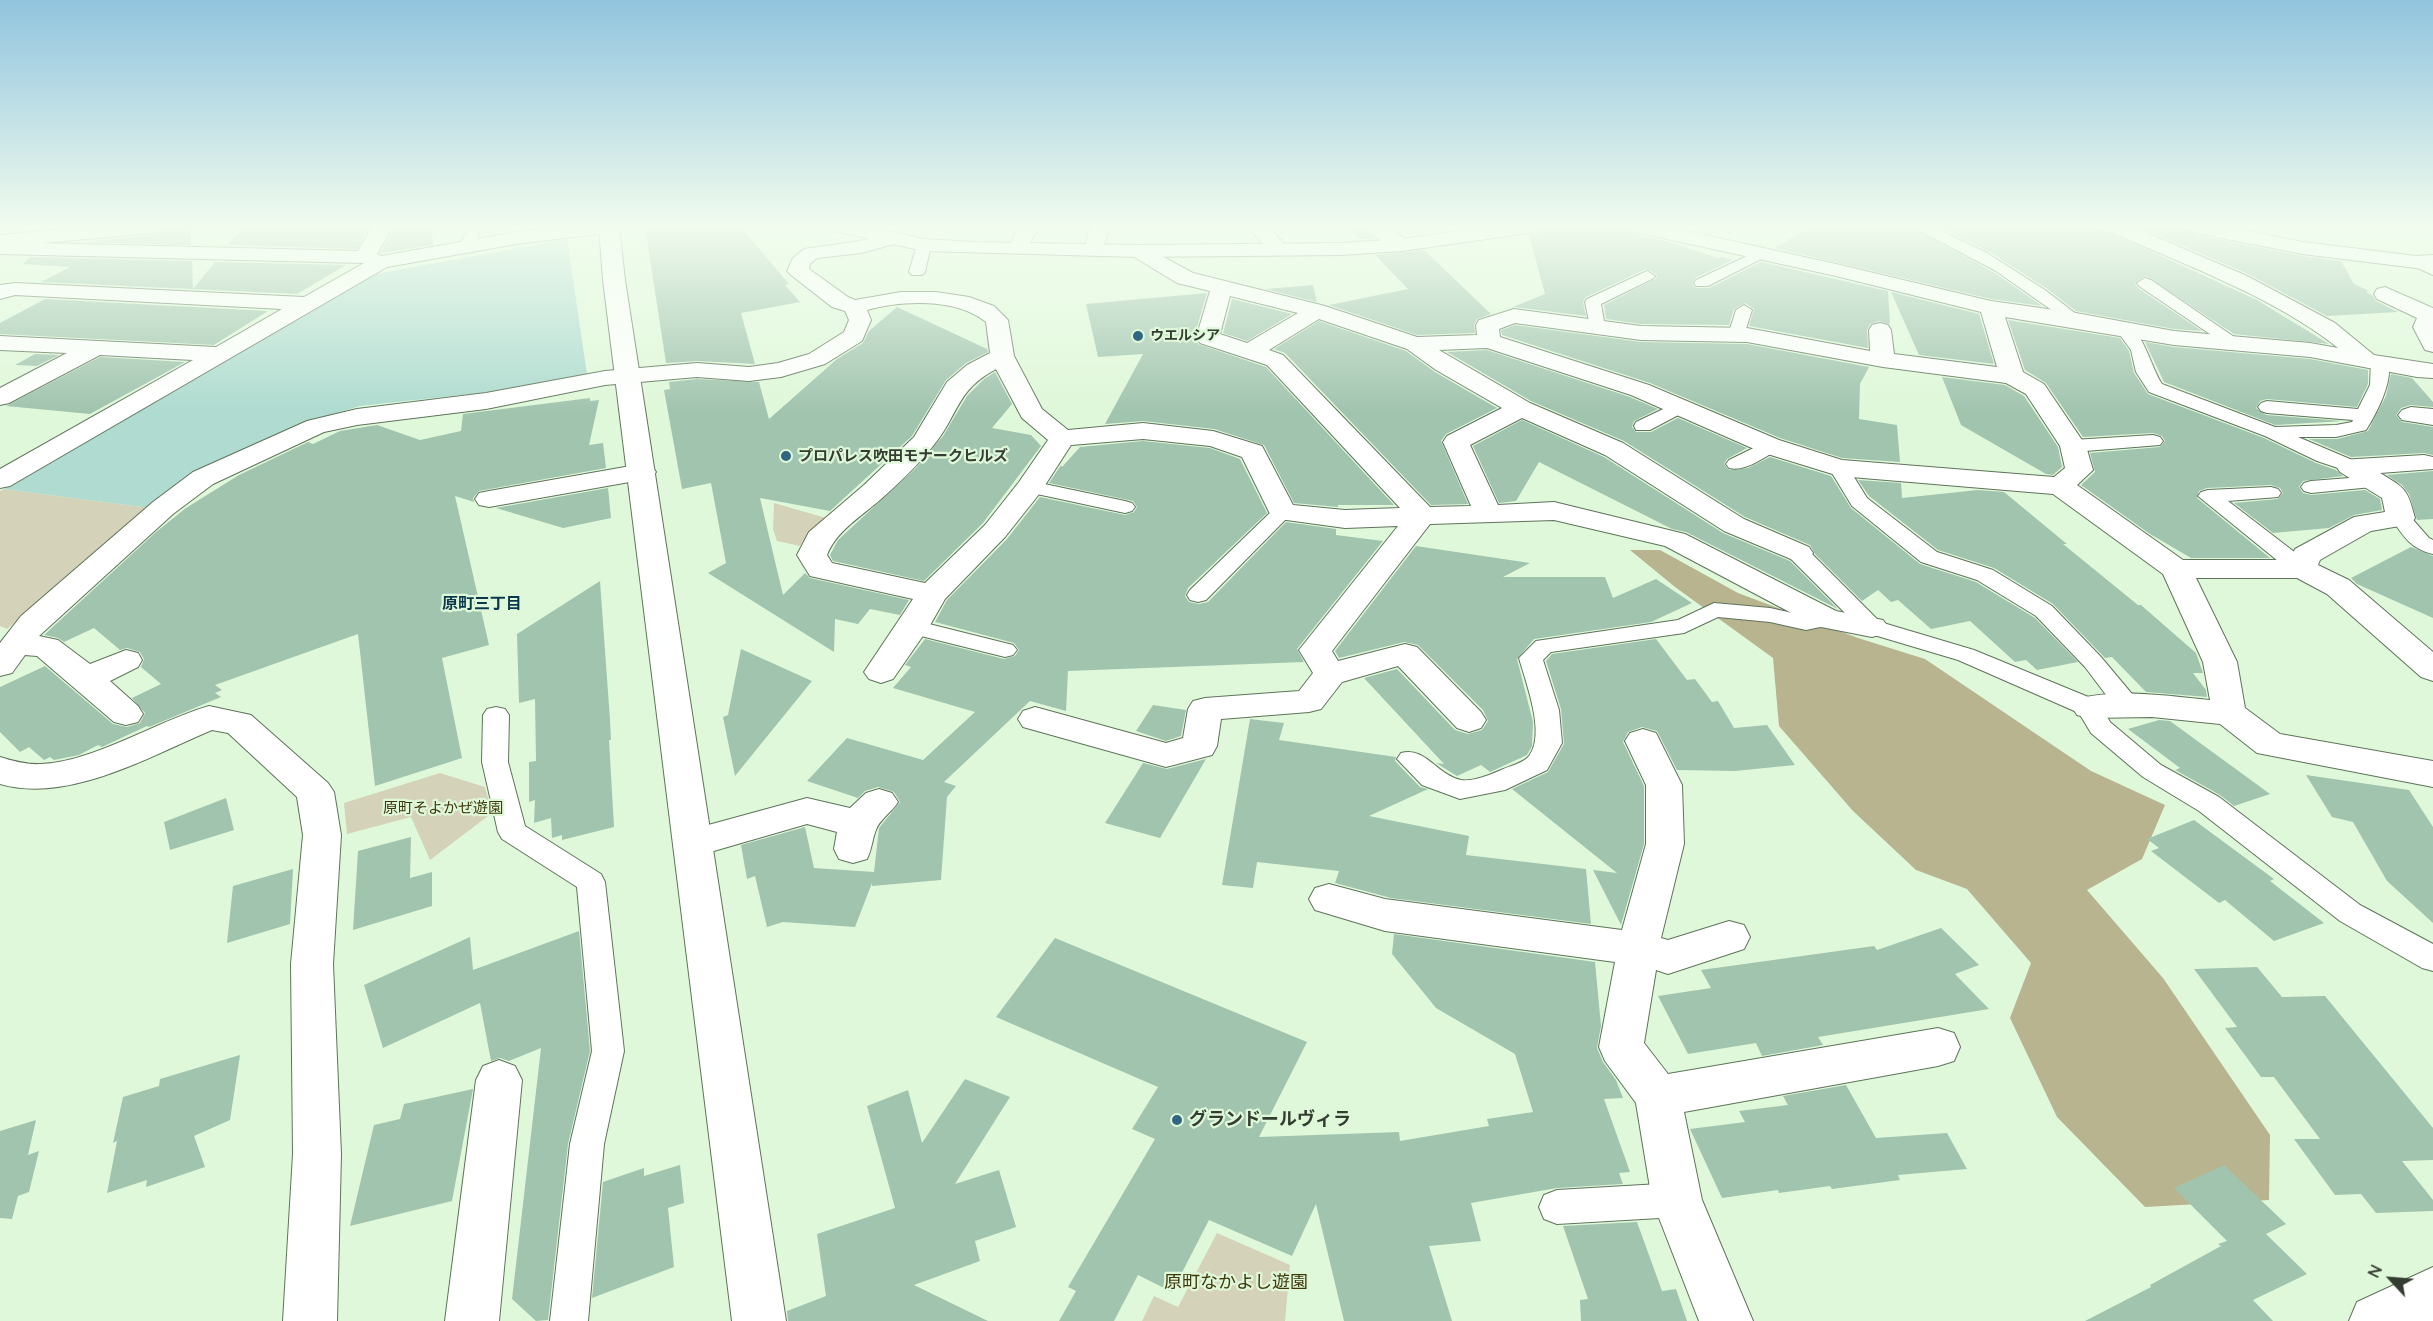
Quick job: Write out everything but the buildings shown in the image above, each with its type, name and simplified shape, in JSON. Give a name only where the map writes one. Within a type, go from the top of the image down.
[{"type":"street","points":[[0,480],[308,304],[331,289]]},
{"type":"street","points":[[616,289],[759,1321]]},
{"type":"street","points":[[822,289],[840,302],[855,307],[872,300],[922,299],[952,301],[983,309],[997,320],[1002,356],[1031,413],[1062,438],[1143,431],[1213,439],[1253,452],[1282,512],[1345,519],[1554,511],[1675,540],[1827,619],[1872,627]]},
{"type":"street","points":[[1222,289],[1208,338],[1275,360],[1422,515]]},
{"type":"street","points":[[1229,289],[1317,311],[1415,344],[1444,365],[1521,408],[1614,449],[1734,525],[1798,554]]},
{"type":"street","points":[[1908,289],[1991,308],[2076,320],[2174,338],[2310,350],[2374,361],[2428,376]]},
{"type":"street","points":[[2253,289],[2326,328],[2374,361]]},
{"type":"street","points":[[5,293],[308,304]]},
{"type":"street","points":[[2385,294],[2431,315],[2424,327],[2433,345]]},
{"type":"street","points":[[9,655],[32,623],[163,508],[203,478],[316,426],[357,417],[486,401],[629,375],[697,370],[749,375],[781,370],[817,359],[854,336],[860,320],[855,307]]},
{"type":"street","points":[[1991,308],[2012,376]]},
{"type":"street","points":[[1249,352],[1317,311]]},
{"type":"street","points":[[1489,341],[1487,326],[1514,316],[1641,333],[1730,335],[1883,360],[2012,376],[2035,389],[2073,446],[2079,470],[2060,486]]},
{"type":"street","points":[[1881,330],[1883,360]]},
{"type":"street","points":[[1712,361],[1730,335]]},
{"type":"street","points":[[1415,344],[1489,341],[1640,390],[1770,446],[1839,468],[2060,486],[2176,569],[2220,662],[2229,713]]},
{"type":"street","points":[[0,343],[219,354]]},
{"type":"street","points":[[0,398],[94,349]]},
{"type":"street","points":[[932,594],[821,570],[812,555],[819,538],[874,491],[924,441],[956,387],[976,370],[1002,356]]},
{"type":"street","points":[[1488,513],[1456,442],[1521,408]]},
{"type":"street","points":[[881,672],[913,627],[932,594],[995,531],[1030,487],[1062,438]]},
{"type":"street","points":[[2350,466],[2424,463]]},
{"type":"street","points":[[2302,569],[2306,555],[2364,523],[2401,518],[2395,494],[2350,466]]},
{"type":"street","points":[[489,499],[642,472]]},
{"type":"street","points":[[1330,674],[1315,650],[1422,515]]},
{"type":"street","points":[[2176,569],[2302,569],[2338,587],[2433,670]]},
{"type":"street","points":[[9,655],[46,646],[126,714]]},
{"type":"street","points":[[1035,719],[1166,755],[1199,746],[1205,709],[1309,701],[1330,674],[1405,654],[1469,720]]},
{"type":"street","points":[[87,679],[126,660]]},
{"type":"street","points":[[2089,707],[2128,706],[2229,713],[2270,744],[2433,774]]},
{"type":"street","points":[[0,770],[8,774],[42,777],[87,768],[208,718],[239,723],[315,792],[322,835],[312,964],[317,1154],[310,1321]]},
{"type":"street","points":[[1643,741],[1664,785],[1665,844],[1638,949],[1621,1047],[1658,1096],[1677,1200],[1726,1321]]},
{"type":"street","points":[[693,843],[807,811],[863,825]]},
{"type":"street","points":[[1329,899],[1385,915],[1638,949],[1668,957],[1729,937]]},
{"type":"street","points":[[1658,1096],[1938,1047]]},
{"type":"street","points":[[472,1321],[499,1080]]},
{"type":"street","points":[[2376,1321],[2433,1293]]},
{"type":"street","points":[[2429,1321],[2433,1303]]},
{"type":"lane","points":[[1597,327],[1593,302],[1621,289]]},
{"type":"lane","points":[[2033,289],[2076,320]]},
{"type":"lane","points":[[2153,289],[2235,343]]},
{"type":"lane","points":[[1730,335],[1744,310]]},
{"type":"lane","points":[[2123,328],[2139,350],[2145,372],[2155,388],[2272,432],[2324,457],[2350,466]]},
{"type":"lane","points":[[2272,432],[2336,430],[2359,426],[2379,385],[2374,361]]},
{"type":"lane","points":[[2267,407],[2363,415]]},
{"type":"lane","points":[[1642,426],[1678,408]]},
{"type":"lane","points":[[2073,446],[2153,441]]},
{"type":"lane","points":[[1736,464],[1770,446]]},
{"type":"lane","points":[[1839,468],[1859,502],[1929,557],[1985,575],[2044,611],[2093,662],[2128,706]]},
{"type":"lane","points":[[2224,475],[2261,493],[2208,496],[2302,569]]},
{"type":"lane","points":[[2311,488],[2375,482]]},
{"type":"lane","points":[[1030,487],[1125,507]]},
{"type":"lane","points":[[1198,595],[1282,512]]},
{"type":"lane","points":[[2401,518],[2421,543],[2433,548]]},
{"type":"lane","points":[[1798,554],[1872,627],[1966,655],[2089,707],[2100,727],[2152,771],[2210,804],[2350,913],[2433,959]]},
{"type":"lane","points":[[1410,759],[1431,778],[1460,790],[1496,783],[1538,764],[1549,743],[1546,710],[1531,658],[1544,646],[1684,626],[1714,610],[1770,615],[1806,623],[1827,619]]},
{"type":"lane","points":[[913,627],[1005,650]]},
{"type":"lane","points":[[496,715],[495,762],[512,832],[591,882],[608,1051],[587,1144],[569,1321]]},
{"type":"lane","points":[[1557,1207],[1677,1200]]},
{"type":"green space","points":[[4,489],[150,508],[7,629],[0,626],[0,491]]},
{"type":"green space","points":[[774,503],[826,518],[807,534],[800,546],[777,541],[773,529]]},
{"type":"green space","name":"原町そよかぜ遊園","points":[[440,773],[485,787],[492,813],[430,860],[411,817],[347,834],[344,803]]},
{"type":"green space","name":"原町なかよし遊園","points":[[1217,1233],[1290,1265],[1285,1321],[1142,1321],[1154,1296],[1178,1307]]},
{"type":"shaded area","points":[[1630,550],[1660,550],[1738,593],[1858,638],[1925,659],[2091,771],[2165,805],[2142,859],[2087,890],[2163,978],[2270,1135],[2269,1200],[2145,1207],[2057,1117],[2010,1018],[2031,963],[1967,889],[1916,870],[1853,811],[1779,726],[1773,658],[1675,587]]},
{"type":"water","points":[[351,289],[574,289],[587,374],[490,392],[360,406],[304,423],[150,508],[4,489]]},
{"type":"place","name":"ウエルシア","points":[[1138,336]]},
{"type":"place","name":"プロパレス吹田モナークヒルズ","points":[[786,456]]},
{"type":"place","name":"グランドールヴィラ","points":[[1177,1120]]},
{"type":"district","name":"原町三丁目","points":[[482,604]]}]
